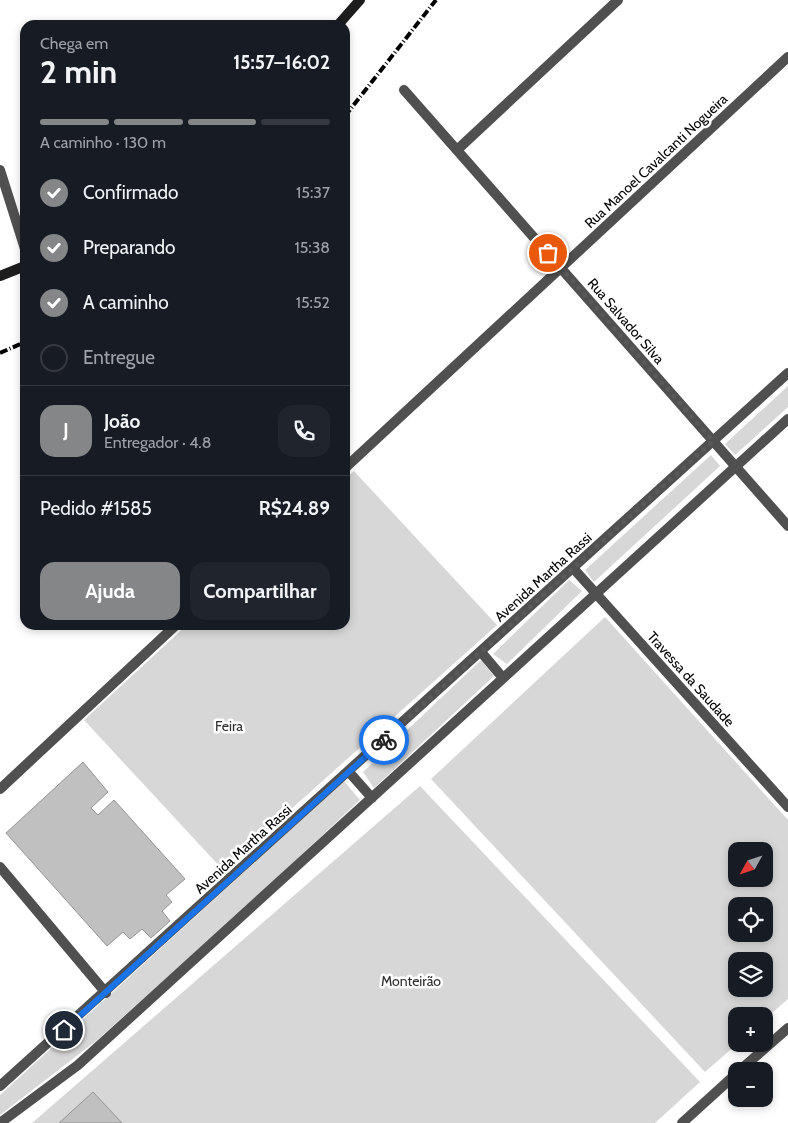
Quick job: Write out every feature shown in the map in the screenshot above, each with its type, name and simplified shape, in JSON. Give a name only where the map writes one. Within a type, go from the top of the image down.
[{"type":"main road","points":[[342,20],[360,0]]},
{"type":"main road","points":[[0,276],[20,268]]},
{"type":"street","points":[[457,150],[618,0]]},
{"type":"street","name":"Rua Manoel Cavalcanti Nogueira","points":[[350,463],[788,57]]},
{"type":"street","name":"Rua Salvador Silva","points":[[404,90],[788,526]]},
{"type":"street","points":[[0,170],[20,233]]},
{"type":"street","name":"Avenida Martha Rassi","points":[[0,1086],[106,993],[788,373]]},
{"type":"street","points":[[0,1123],[78,1065],[788,419]]},
{"type":"street","name":"Travessa da Saudade","points":[[573,568],[788,807]]},
{"type":"street","points":[[0,789],[171,630]]},
{"type":"street","points":[[481,652],[504,678]]},
{"type":"street","points":[[349,772],[372,798]]},
{"type":"street","points":[[0,867],[106,993]]},
{"type":"street","points":[[749,1062],[788,1028]]},
{"type":"street","points":[[682,1123],[728,1081]]},
{"type":"green space","points":[[788,386],[788,407],[735,455],[725,444]]},
{"type":"green space","points":[[711,455],[720,466],[594,582],[585,570]]},
{"type":"green space","name":"Feira","points":[[354,471],[497,625],[223,870],[84,720],[182,630],[350,630],[350,475]]},
{"type":"green space","points":[[569,580],[582,591],[507,664],[493,654]]},
{"type":"green space","points":[[605,617],[788,820],[788,999],[773,1012],[773,1007],[728,1007],[728,1052],[705,1072],[431,779]]},
{"type":"green space","points":[[481,660],[494,676],[374,788],[363,772]]},
{"type":"green space","points":[[344,781],[360,800],[250,903],[96,1041],[0,1115],[0,1095]]},
{"type":"green space","name":"Monteirão","points":[[420,786],[700,1082],[655,1123],[32,1123]]},
{"type":"building","points":[[83,762],[108,792],[91,808],[98,815],[114,800],[185,879],[166,895],[172,902],[162,911],[170,921],[151,938],[142,929],[130,939],[123,932],[107,946],[6,833]]},
{"type":"building","points":[[93,1092],[122,1123],[59,1123]]},
{"type":"railway","points":[[350,110],[436,0]]},
{"type":"railway","points":[[0,353],[20,344]]},
{"type":"way so far","points":[[384,740],[713,441],[548,253]]},
{"type":"route","points":[[64,1030],[384,740]]}]
